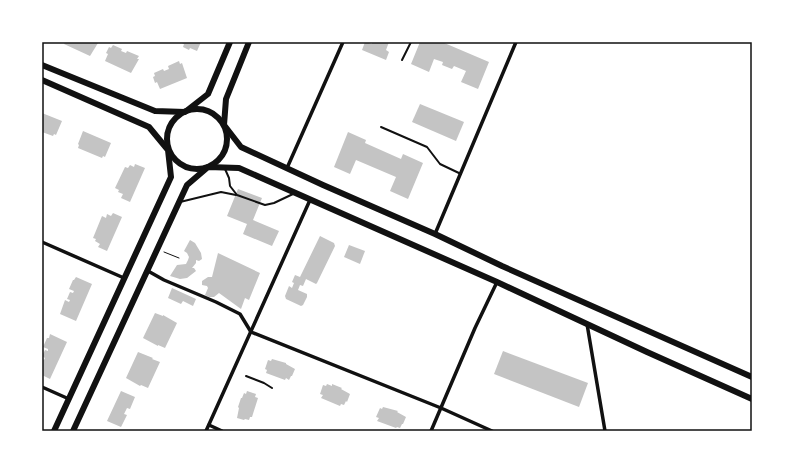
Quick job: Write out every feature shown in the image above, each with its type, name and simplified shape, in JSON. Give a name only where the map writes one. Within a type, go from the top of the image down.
[{"type":"main road","points":[[42,64],[155,111],[185,112],[208,94],[230,42]]},
{"type":"main road","points":[[42,80],[149,127],[174,159],[189,169],[199,170],[217,162],[223,154],[227,135],[224,125],[226,99],[249,42]]},
{"type":"main road","points":[[54,431],[171,177],[166,142],[167,132],[177,116],[194,109],[211,113],[224,125],[241,147],[323,186],[435,234],[502,266],[752,377]]},
{"type":"main road","points":[[74,431],[187,185],[208,167],[239,168],[498,282],[647,352],[752,399]]},
{"type":"street","points":[[287,168],[343,42]]},
{"type":"street","points":[[435,234],[516,42]]},
{"type":"street","points":[[206,431],[310,200]]},
{"type":"street","points":[[42,242],[124,278]]},
{"type":"street","points":[[148,270],[164,280],[240,314],[251,332],[441,408],[492,431]]},
{"type":"street","points":[[431,431],[475,328],[498,282]]},
{"type":"street","points":[[587,324],[605,431]]},
{"type":"street","points":[[42,388],[69,399]]},
{"type":"street","points":[[209,425],[222,431]]},
{"type":"lane","points":[[402,60],[411,42]]},
{"type":"lane","points":[[381,126],[427,147],[440,164],[461,174]]},
{"type":"lane","points":[[224,168],[229,178],[230,186],[237,195]]},
{"type":"lane","points":[[179,203],[221,192],[237,195],[265,205],[274,203],[295,193]]},
{"type":"lane","points":[[246,376],[272,388]]},
{"type":"path","points":[[158,249],[179,258]]},
{"type":"building","points":[[65,42],[98,43],[90,56],[64,44]]},
{"type":"building","points":[[179,42],[201,42],[197,51],[190,48],[189,50],[183,47],[184,44]]},
{"type":"building","points":[[365,42],[372,44],[372,42],[389,42],[386,50],[389,52],[386,60],[362,50]]},
{"type":"building","points":[[420,42],[442,42],[489,62],[478,89],[461,82],[466,71],[454,66],[452,69],[442,65],[443,62],[434,59],[429,72],[411,64]]},
{"type":"building","points":[[113,45],[122,49],[121,51],[126,53],[127,51],[139,56],[137,59],[139,59],[131,73],[105,61],[108,54],[106,53],[109,47],[111,48]]},
{"type":"building","points":[[179,61],[180,64],[182,63],[187,78],[160,89],[157,82],[155,83],[153,77],[155,76],[154,73],[163,69],[164,71],[169,69],[168,66]]},
{"type":"building","points":[[420,104],[464,122],[456,141],[412,122]]},
{"type":"building","points":[[42,113],[62,121],[56,135],[54,134],[53,136],[42,132]]},
{"type":"building","points":[[83,131],[111,143],[105,157],[103,156],[102,158],[78,148]]},
{"type":"building","points":[[348,132],[366,140],[365,143],[401,159],[403,154],[423,163],[408,199],[390,191],[396,177],[356,160],[350,174],[334,167]]},
{"type":"building","points":[[135,164],[145,168],[130,202],[121,198],[123,194],[118,192],[119,190],[115,188],[125,167],[128,168],[130,165],[134,167]]},
{"type":"building","points":[[238,189],[262,198],[253,220],[279,231],[272,246],[243,234],[247,224],[227,216]]},
{"type":"building","points":[[113,213],[122,217],[107,251],[98,247],[100,244],[93,238],[102,216],[106,218],[107,214],[111,216]]},
{"type":"building","points":[[320,236],[334,243],[335,246],[317,283],[316,284],[306,279],[303,286],[300,285],[298,290],[307,294],[303,305],[301,306],[286,299],[285,296],[289,286],[292,288],[294,283],[292,282],[295,275],[300,277]]},
{"type":"building","points":[[190,240],[195,243],[201,253],[202,259],[199,261],[196,260],[196,263],[192,268],[196,271],[187,278],[180,279],[170,276],[177,265],[186,264],[189,257],[184,251]]},
{"type":"building","points":[[349,245],[365,251],[360,264],[344,257]]},
{"type":"building","points":[[218,253],[260,273],[249,300],[245,298],[241,309],[219,293],[214,297],[205,295],[208,288],[207,286],[202,285],[202,281],[208,277],[212,277]]},
{"type":"building","points":[[76,277],[92,284],[76,321],[60,314],[65,300],[69,302],[70,300],[67,299],[70,292],[73,293],[74,291],[69,289]]},
{"type":"building","points":[[172,288],[196,299],[193,306],[183,301],[181,304],[168,298]]},
{"type":"building","points":[[155,313],[163,315],[177,323],[165,348],[143,338]]},
{"type":"building","points":[[50,334],[67,342],[50,379],[42,375],[42,359],[44,360],[45,358],[42,356],[45,350],[48,351],[48,349],[43,347]]},
{"type":"building","points":[[503,351],[588,383],[579,407],[494,374]]},
{"type":"building","points":[[138,352],[160,362],[148,388],[141,385],[140,386],[126,378]]},
{"type":"building","points":[[272,359],[286,363],[295,369],[289,380],[266,373],[267,370],[265,369],[268,360],[271,361]]},
{"type":"building","points":[[327,384],[332,386],[332,384],[342,388],[341,389],[350,394],[344,405],[341,404],[340,406],[321,398],[323,395],[320,394],[323,385],[326,386]]},
{"type":"building","points":[[121,391],[135,397],[130,409],[127,408],[124,414],[127,415],[121,427],[107,421]]},
{"type":"building","points":[[247,391],[256,394],[255,397],[258,398],[252,417],[250,417],[249,420],[244,420],[237,418],[238,407],[241,398]]},
{"type":"building","points":[[383,407],[398,411],[397,412],[406,417],[400,428],[377,421],[379,418],[376,417],[380,408],[382,409]]}]
